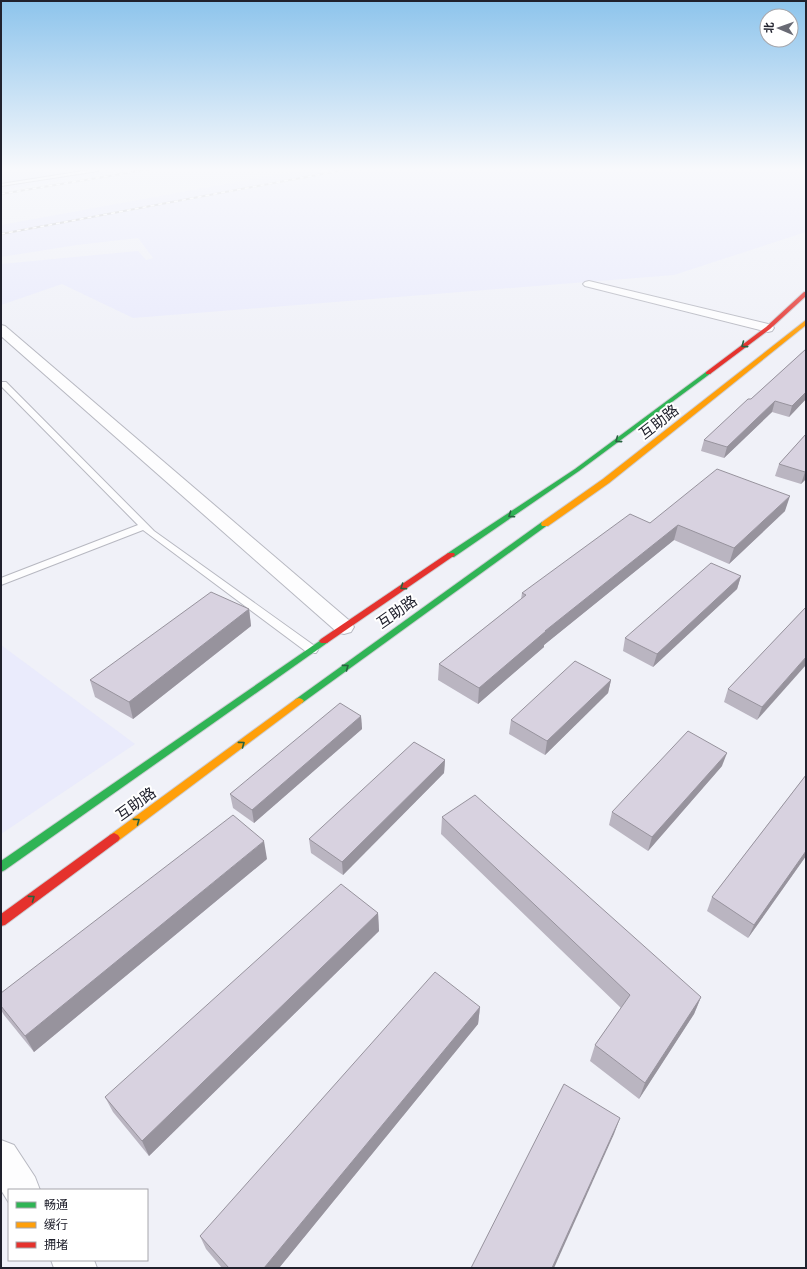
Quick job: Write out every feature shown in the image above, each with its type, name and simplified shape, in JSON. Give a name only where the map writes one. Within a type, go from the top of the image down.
[{"type":"highway","name":"互助路","points":[[1,867],[344,627],[577,470],[768,328],[806,293]]},
{"type":"highway","name":"互助路","points":[[1,921],[375,645],[606,482],[806,322]]},
{"type":"street","points":[[589,284],[768,328]]},
{"type":"street","points":[[1,328],[344,627]]},
{"type":"street","points":[[1,1158],[21,1189]]},
{"type":"lane","points":[[3,384],[151,534],[312,650]]},
{"type":"lane","points":[[1,582],[144,526]]},
{"type":"shaded area","points":[[1,227],[806,227],[806,232],[674,275],[133,318],[62,284],[1,305],[1,264],[138,251],[146,260],[89,277],[153,258],[138,238],[77,245],[1,257]]},
{"type":"shaded area","points":[[1,645],[135,744],[1,834]]},
{"type":"building","points":[[806,349],[806,392],[792,406],[775,401],[727,447],[704,440],[748,399],[751,399]]},
{"type":"building","points":[[806,434],[806,471],[805,472],[779,464]]},
{"type":"building","points":[[717,469],[790,496],[734,548],[678,525],[545,631],[479,688],[439,664],[526,595],[522,593],[630,514],[650,523]]},
{"type":"building","points":[[711,563],[741,576],[657,654],[625,638]]},
{"type":"building","points":[[211,592],[249,609],[129,702],[90,680]]},
{"type":"building","points":[[806,607],[806,657],[762,707],[728,689]]},
{"type":"building","points":[[575,661],[611,680],[547,741],[511,720]]},
{"type":"building","points":[[340,703],[361,716],[252,810],[230,794]]},
{"type":"building","points":[[688,731],[727,753],[652,837],[612,812]]},
{"type":"building","points":[[414,742],[445,760],[342,862],[309,839]]},
{"type":"building","points":[[806,775],[806,851],[754,925],[712,897]]},
{"type":"building","points":[[475,795],[701,997],[645,1083],[595,1045],[630,995],[442,817]]},
{"type":"building","points":[[233,815],[264,841],[25,1036],[1,1006],[1,993]]},
{"type":"building","points":[[341,884],[378,913],[142,1141],[105,1097]]},
{"type":"building","points":[[435,972],[480,1007],[264,1268],[229,1268],[200,1236]]},
{"type":"building","points":[[564,1084],[620,1118],[552,1268],[471,1268]]},
{"type":"railway","points":[[1,234],[37,227]]},
{"type":"traffic: fast","points":[[451,555],[577,470],[708,373]]},
{"type":"traffic: fast","points":[[299,701],[545,524]]},
{"type":"traffic: fast","points":[[1,867],[324,641]]},
{"type":"traffic: slow","points":[[545,524],[606,481],[806,322]]},
{"type":"traffic: slow","points":[[114,838],[299,701]]},
{"type":"traffic: jam","points":[[708,373],[768,328],[806,293]]},
{"type":"traffic: jam","points":[[324,641],[451,555]]},
{"type":"traffic: jam","points":[[1,921],[114,838]]}]
